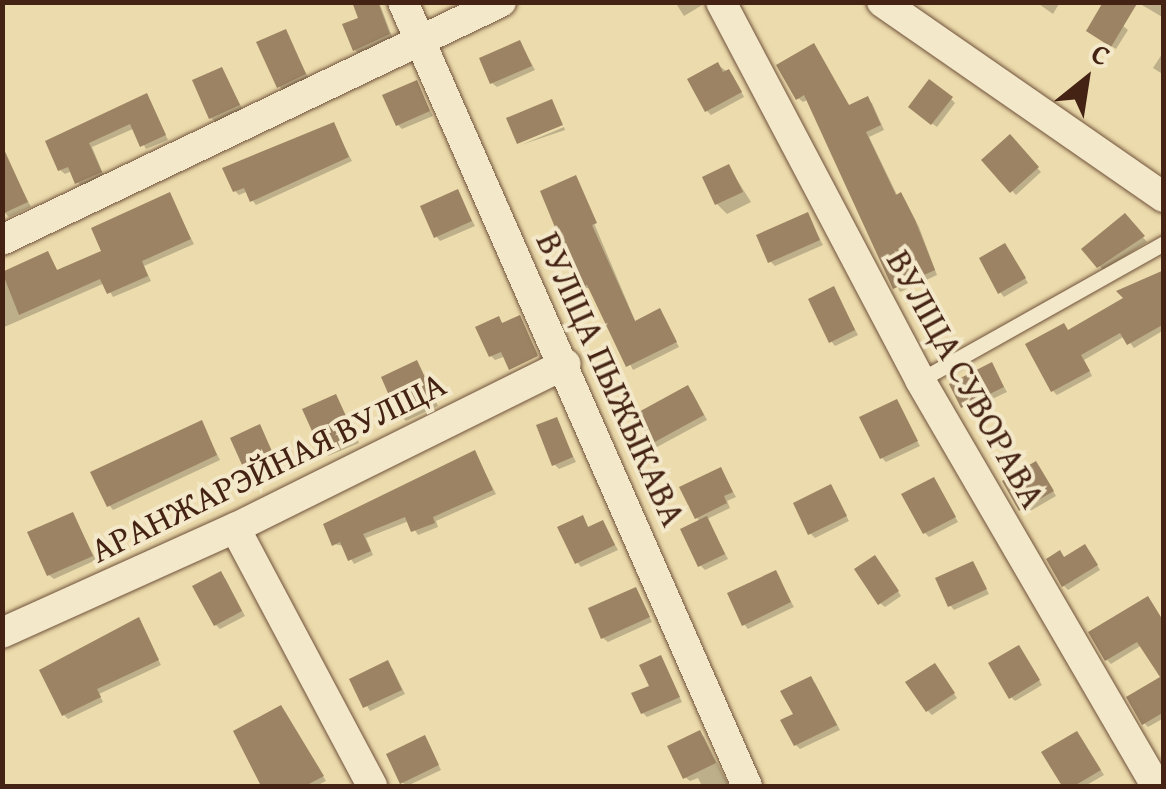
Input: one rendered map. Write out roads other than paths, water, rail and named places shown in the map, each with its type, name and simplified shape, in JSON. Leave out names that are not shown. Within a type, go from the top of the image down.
[{"type":"street","name":"ВУЛІЦА ПЫЖЫКАВА","points":[[402,2],[565,364],[747,786]]},
{"type":"street","points":[[2,240],[500,2]]},
{"type":"street","name":"ВУЛІЦА СУВОРАВА","points":[[721,2],[920,380],[1156,786]]},
{"type":"street","points":[[882,2],[1164,197]]},
{"type":"street","name":"АРАНЖАРЭЙНАЯ ВУЛІЦА","points":[[2,634],[235,528],[565,364]]},
{"type":"street","points":[[235,528],[372,786]]},
{"type":"lane","points":[[920,380],[1164,242]]}]
